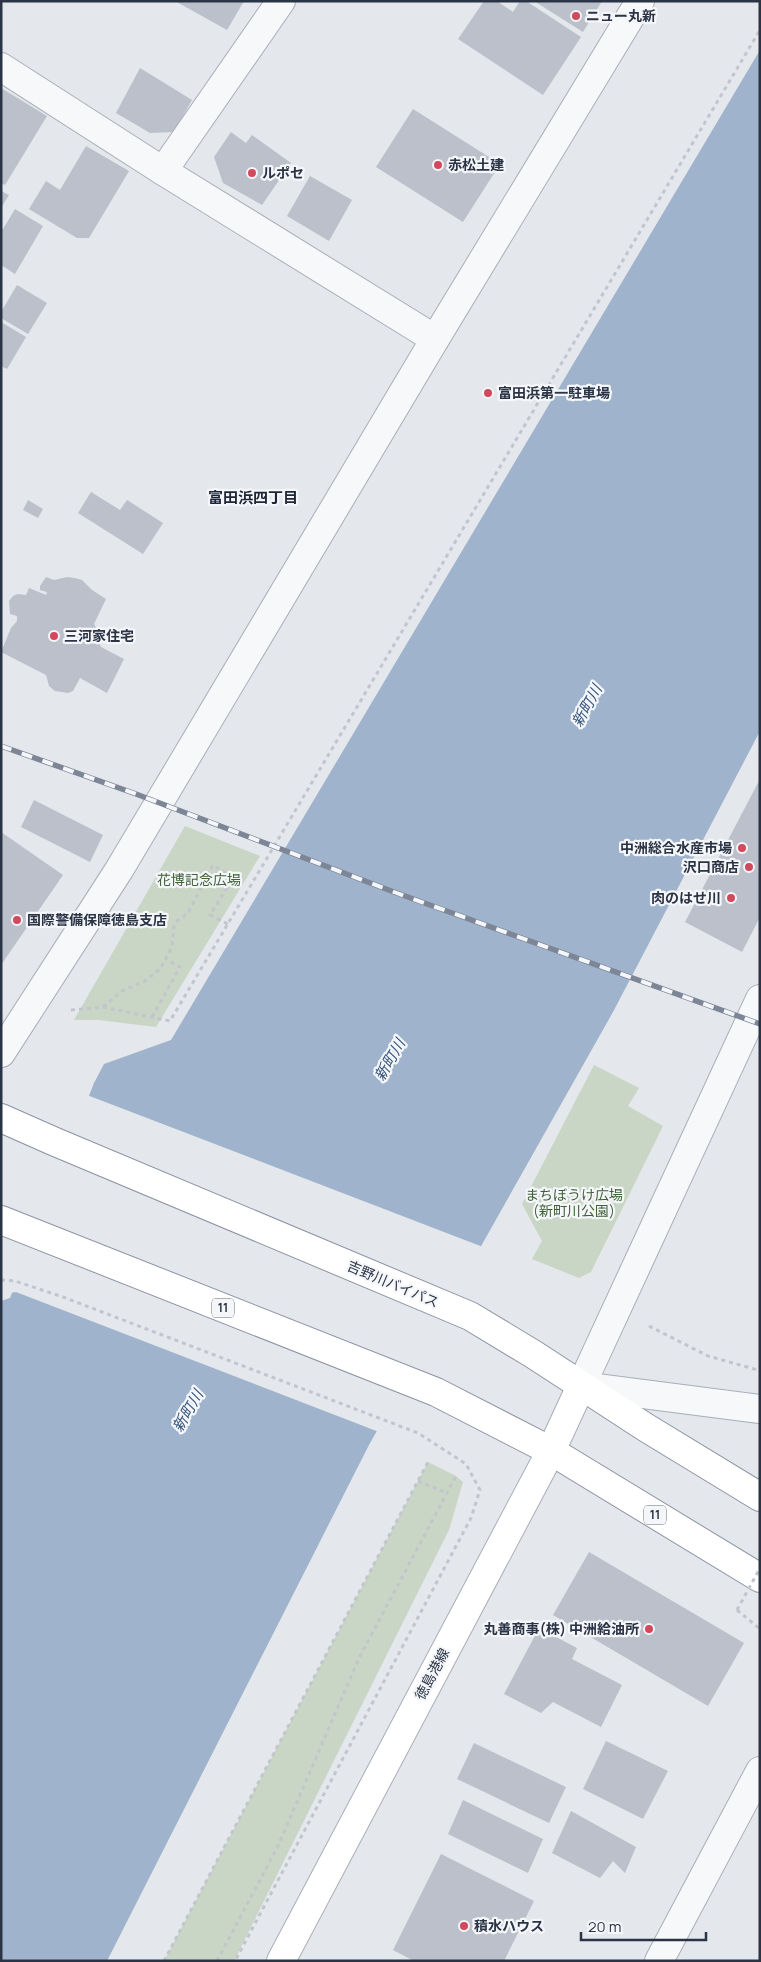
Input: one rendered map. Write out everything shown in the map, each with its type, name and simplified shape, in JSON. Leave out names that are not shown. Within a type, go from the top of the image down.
[{"type":"main road","name":"吉野川バイパス","points":[[1,1118],[53,1142],[470,1316],[645,1427],[760,1497]]},
{"type":"main road","name":"11","points":[[5,1222],[436,1392],[551,1451],[760,1578]]},
{"type":"main road","name":"徳島港線","points":[[281,1961],[551,1451],[581,1386]]},
{"type":"street","points":[[163,171],[281,1]]},
{"type":"street","points":[[1,1053],[119,870],[435,339],[640,1]]},
{"type":"street","points":[[1,67],[163,171],[435,339]]},
{"type":"street","points":[[760,999],[581,1386],[760,1409]]},
{"type":"street","points":[[659,1961],[760,1771]]},
{"type":"path","points":[[68,1011],[103,1007],[170,1021],[760,30]]},
{"type":"path","points":[[103,1007],[122,991],[145,982],[160,969],[172,947],[174,926],[177,921],[188,913],[213,865],[234,878],[210,915],[228,924]]},
{"type":"path","points":[[152,1016],[180,967],[166,959]]},
{"type":"path","points":[[1,1280],[15,1281],[63,1296],[418,1433],[466,1464],[480,1490],[470,1518],[236,1961]]},
{"type":"path","points":[[645,1322],[650,1327],[708,1356],[760,1370]]},
{"type":"path","points":[[164,1961],[428,1462]]},
{"type":"path","points":[[218,1961],[278,1846],[358,1658],[456,1476]]},
{"type":"path","points":[[418,1481],[447,1493]]},
{"type":"path","points":[[760,1568],[737,1610],[760,1629]]},
{"type":"green space","name":"花博記念広場","points":[[185,826],[260,856],[156,1027],[98,1020],[74,1020]]},
{"type":"green space","name":"まちぼうけ広場 (新町川公園)","points":[[594,1065],[639,1088],[628,1106],[663,1126],[591,1272],[579,1278],[532,1259],[542,1241],[522,1204]]},
{"type":"green space","points":[[428,1462],[456,1476],[463,1482],[449,1530],[234,1961],[164,1961]]},
{"type":"water","name":"新町川","points":[[760,50],[760,731],[613,1012],[369,1445],[107,1961],[1,1961],[1,1301],[10,1298],[94,1083],[104,1064],[171,1040]]},
{"type":"pier","points":[[87,1095],[483,1247],[379,1432],[16,1292],[10,1293]]},
{"type":"building","points":[[175,1],[244,1],[227,30]]},
{"type":"building","points":[[484,1],[497,1],[513,12],[520,1],[526,1],[581,37],[543,95],[458,39]]},
{"type":"building","name":"ニュー丸新","points":[[534,1],[602,1],[583,32]]},
{"type":"building","points":[[140,68],[192,100],[174,132],[150,133],[116,113]]},
{"type":"building","points":[[1,88],[47,116],[5,185],[1,183]]},
{"type":"building","name":"赤松土建","points":[[413,109],[500,164],[463,222],[376,167]]},
{"type":"building","name":"ルポセ","points":[[231,132],[246,143],[252,135],[291,163],[262,205],[223,183],[214,157]]},
{"type":"building","points":[[86,146],[129,171],[89,238],[77,238],[29,209],[46,181],[60,190]]},
{"type":"building","points":[[310,176],[352,200],[329,241],[287,216]]},
{"type":"building","points":[[1,191],[9,195],[1,208]]},
{"type":"building","points":[[15,209],[43,226],[15,274],[1,265],[1,228],[3,229]]},
{"type":"building","points":[[17,285],[47,303],[28,334],[1,318],[1,312]]},
{"type":"building","points":[[1,322],[26,337],[7,369],[1,366]]},
{"type":"building","points":[[91,492],[120,510],[127,500],[163,523],[143,554],[78,513]]},
{"type":"building","points":[[28,500],[43,509],[38,518],[23,510]]},
{"type":"building","name":"三河家住宅","points":[[46,577],[54,580],[67,577],[82,580],[92,590],[106,599],[94,624],[100,634],[99,642],[101,647],[124,659],[107,693],[80,678],[73,691],[68,693],[55,691],[49,686],[46,675],[1,652],[11,628],[17,621],[17,616],[10,614],[9,601],[18,594],[26,595],[29,588],[46,595],[47,592],[40,590],[40,586]]},
{"type":"building","name":"中洲総合水産市場","points":[[760,779],[760,917],[742,952],[685,922]]},
{"type":"building","points":[[34,800],[103,835],[90,862],[21,827]]},
{"type":"building","name":"国際警備保障徳島支店","points":[[1,832],[63,875],[1,965]]},
{"type":"building","name":"丸善商事(株) 中洲給油所","points":[[589,1552],[744,1643],[708,1706],[553,1615]]},
{"type":"building","points":[[539,1628],[577,1648],[572,1659],[622,1685],[601,1727],[553,1702],[541,1713],[504,1694]]},
{"type":"building","points":[[606,1741],[668,1771],[643,1819],[583,1789]]},
{"type":"building","points":[[474,1743],[566,1787],[549,1823],[457,1779]]},
{"type":"building","points":[[463,1800],[543,1839],[528,1873],[448,1834]]},
{"type":"building","points":[[571,1811],[636,1847],[625,1873],[613,1861],[600,1878],[552,1853]]},
{"type":"building","name":"積水ハウス","points":[[441,1854],[534,1901],[504,1961],[414,1961],[393,1950]]},
{"type":"railway","points":[[1,746],[136,794],[394,892],[760,1024]]},
{"type":"place","name":"ニュー丸新","points":[[576,16]]},
{"type":"place","name":"赤松土建","points":[[438,165]]},
{"type":"place","name":"ルポセ","points":[[252,173]]},
{"type":"place","name":"富田浜第一駐車場","points":[[488,393]]},
{"type":"place","name":"三河家住宅","points":[[54,636]]},
{"type":"place","name":"中洲総合水産市場","points":[[742,848]]},
{"type":"place","name":"沢口商店","points":[[749,867]]},
{"type":"place","name":"肉のはせ川","points":[[731,898]]},
{"type":"place","name":"国際警備保障徳島支店","points":[[17,920]]},
{"type":"place","name":"丸善商事(株) 中洲給油所","points":[[649,1629]]},
{"type":"place","name":"積水ハウス","points":[[464,1926]]},
{"type":"district","name":"富田浜四丁目","points":[[253,498]]}]
